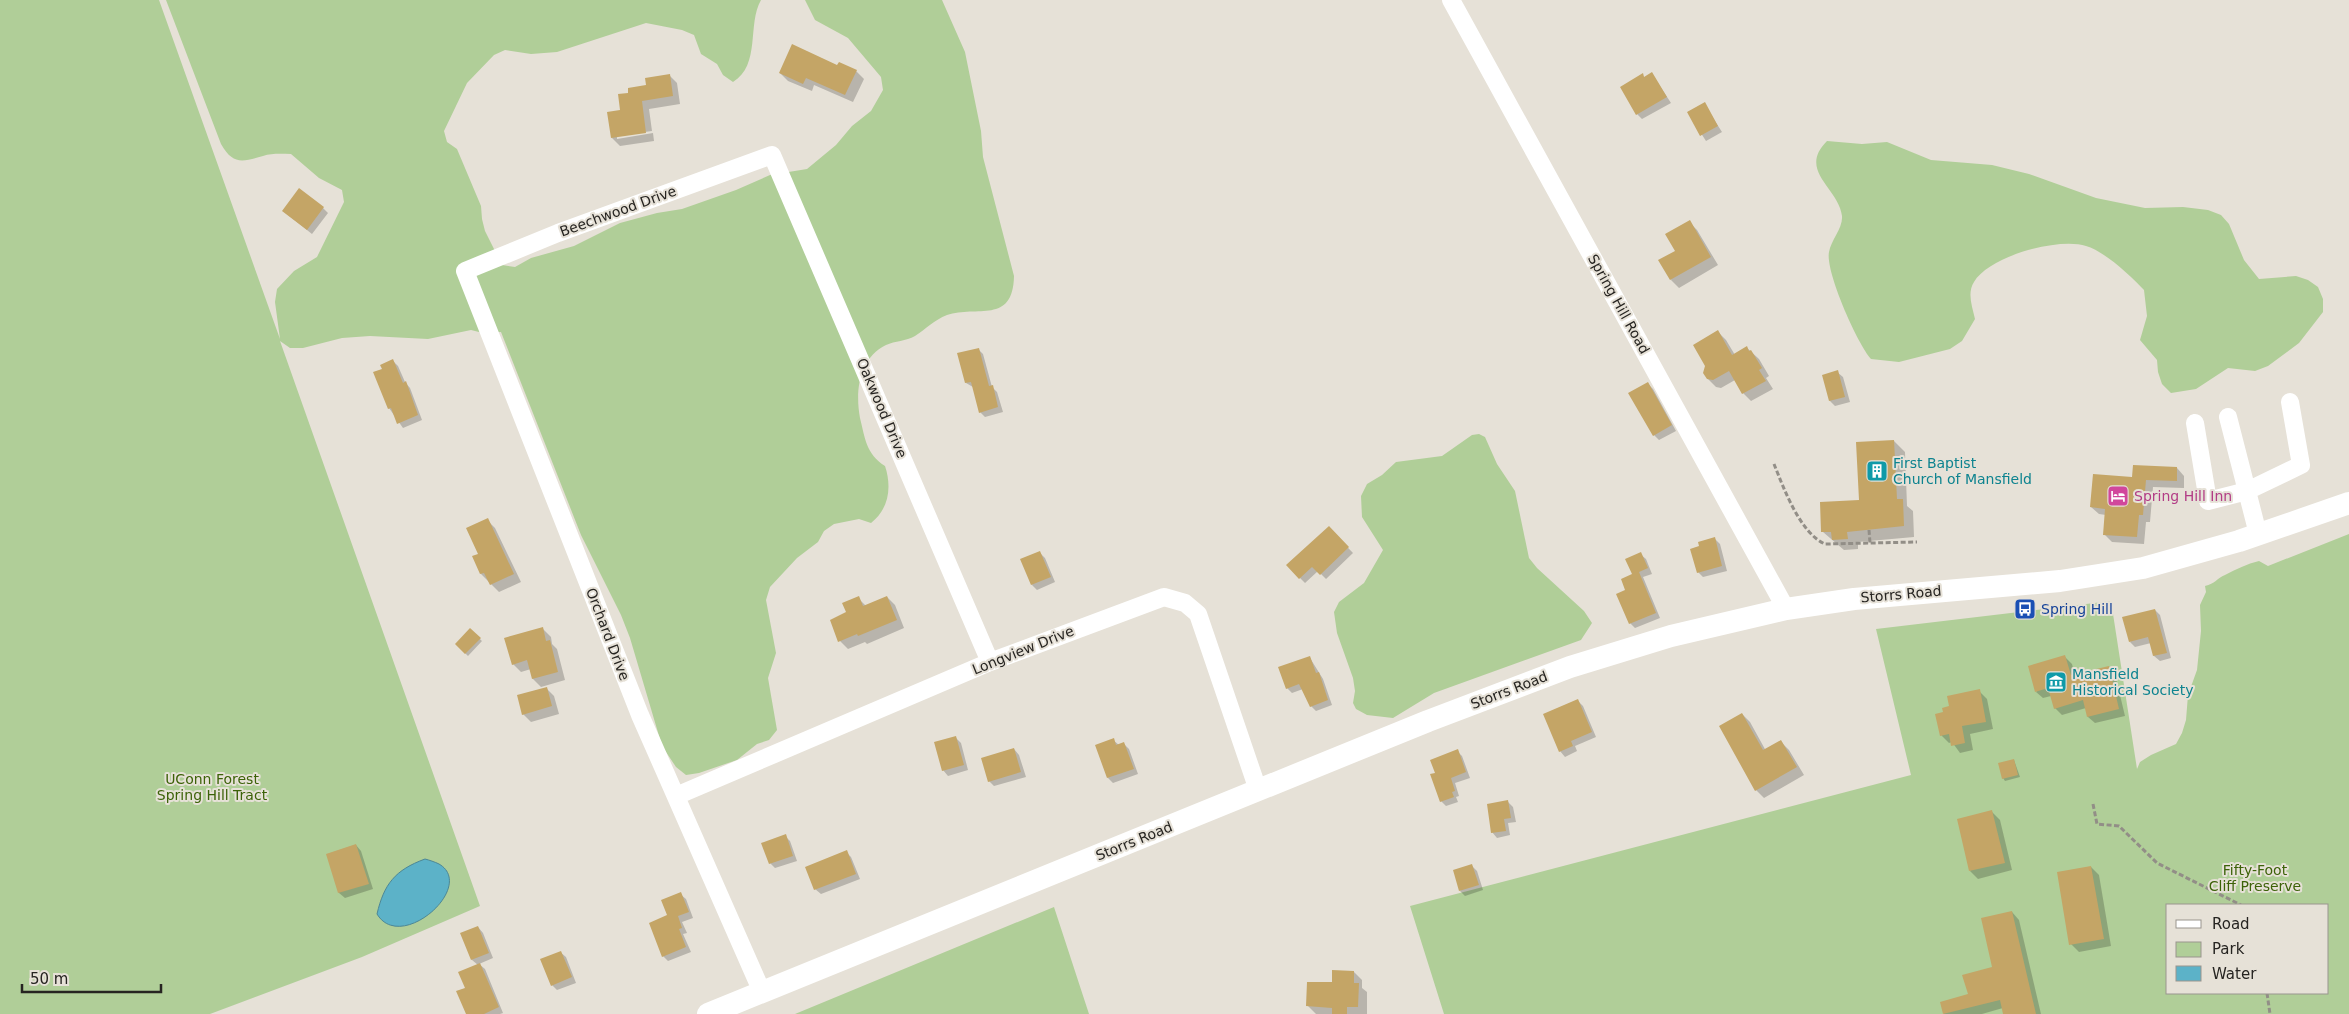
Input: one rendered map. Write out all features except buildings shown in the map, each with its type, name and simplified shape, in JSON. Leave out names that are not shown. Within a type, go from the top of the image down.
[{"type":"main road","name":"Storrs Road","points":[[708,1014],[1428,721],[1570,667],[1671,636],[1786,609],[1854,599],[2069,579],[2143,568],[2258,534],[2349,503]]},
{"type":"street","name":"Spring Hill Road","points":[[1451,0],[1706,460],[1786,609]]},
{"type":"street","name":"Beechwood Drive","points":[[465,271],[558,233],[772,154]]},
{"type":"street","name":"Oakwood Drive","points":[[772,154],[990,662]]},
{"type":"street","name":"Orchard Drive","points":[[465,271],[640,715],[762,992]]},
{"type":"street","points":[[2194,423],[2208,501],[2247,491],[2301,465],[2290,402]]},
{"type":"street","points":[[2228,417],[2258,534]]},
{"type":"street","name":"Longview Drive","points":[[676,796],[990,662],[1164,597],[1185,603],[1198,614],[1258,790]]},
{"type":"path","points":[[1774,464],[1786,494],[1816,540],[1825,544],[1917,542]]},
{"type":"path","points":[[1869,530],[1870,543]]},
{"type":"path","points":[[2093,804],[2097,824],[2119,826],[2157,863],[2239,904]]},
{"type":"path","points":[[2267,994],[2270,1014]]},
{"type":"green space","name":"UConn Forest Spring Hill Tract","points":[[0,0],[159,0],[280,339],[275,302],[277,289],[294,271],[317,257],[344,202],[342,190],[319,178],[291,154],[270,154],[249,160],[239,160],[234,159],[225,151],[166,0],[761,0],[757,10],[747,65],[742,75],[733,82],[723,75],[717,64],[701,54],[694,35],[682,30],[646,23],[557,52],[531,54],[505,50],[494,55],[467,83],[444,131],[447,142],[457,149],[481,206],[485,231],[502,265],[515,267],[531,258],[574,246],[620,223],[657,213],[682,209],[736,190],[770,175],[807,169],[836,145],[852,126],[871,111],[883,90],[881,77],[848,38],[815,20],[805,0],[942,0],[965,52],[981,131],[983,157],[1014,276],[1012,291],[1007,301],[1000,307],[991,310],[958,312],[947,315],[915,336],[886,345],[870,358],[865,367],[859,386],[860,418],[870,451],[885,466],[888,482],[887,497],[882,511],[871,523],[859,519],[834,524],[824,531],[818,542],[797,558],[770,587],[766,600],[776,653],[768,678],[777,730],[769,740],[757,744],[737,760],[699,773],[686,775],[676,767],[662,746],[630,638],[621,615],[581,535],[501,332],[483,333],[471,330],[428,339],[370,336],[342,338],[303,348],[290,348],[280,341],[480,906],[362,957],[210,1014],[0,1014]]},
{"type":"green space","points":[[1827,141],[1862,144],[1887,142],[1931,160],[1992,165],[2029,174],[2096,198],[2145,208],[2183,207],[2208,210],[2221,215],[2229,224],[2244,260],[2259,279],[2296,276],[2308,280],[2318,287],[2323,299],[2323,312],[2299,343],[2268,366],[2255,371],[2228,368],[2196,389],[2171,393],[2162,384],[2157,360],[2140,340],[2147,316],[2144,290],[2101,253],[2086,246],[2059,244],[2026,251],[2009,257],[1994,264],[1982,273],[1974,282],[1971,291],[1975,319],[1962,341],[1950,349],[1899,362],[1871,359],[1843,307],[1829,261],[1830,248],[1841,225],[1842,216],[1839,206],[1818,171],[1816,161],[1819,152]]},
{"type":"green space","points":[[1479,434],[1485,437],[1497,464],[1515,491],[1529,558],[1537,568],[1584,611],[1592,623],[1581,640],[1434,693],[1393,718],[1367,715],[1356,709],[1353,703],[1355,691],[1353,678],[1337,633],[1334,612],[1339,602],[1364,583],[1383,550],[1362,517],[1361,496],[1367,484],[1382,475],[1396,462],[1442,456],[1472,435]]},
{"type":"green space","name":"Fifty-Foot Cliff Preserve","points":[[2349,534],[2349,1014],[1444,1014],[1410,906],[1911,775],[1876,629],[2111,601],[2137,769],[2140,762],[2176,744],[2182,733],[2186,720],[2188,695],[2197,670],[2201,631],[2200,605],[2206,592],[2205,586],[2222,576],[2259,561],[2268,566]]},
{"type":"green space","points":[[1054,907],[1089,1014],[795,1014]]},
{"type":"water","points":[[425,859],[439,864],[448,874],[449,887],[442,900],[431,912],[417,922],[402,926],[388,924],[377,914],[387,886],[398,873]]},
{"type":"place","name":"First Baptist Church of Mansfield","points":[[1877,471]]},
{"type":"place","name":"Spring Hill Inn","points":[[2118,496]]},
{"type":"place","name":"Spring Hill","points":[[2025,609]]},
{"type":"place","name":"Mansfield Historical Society","points":[[2056,682]]}]
